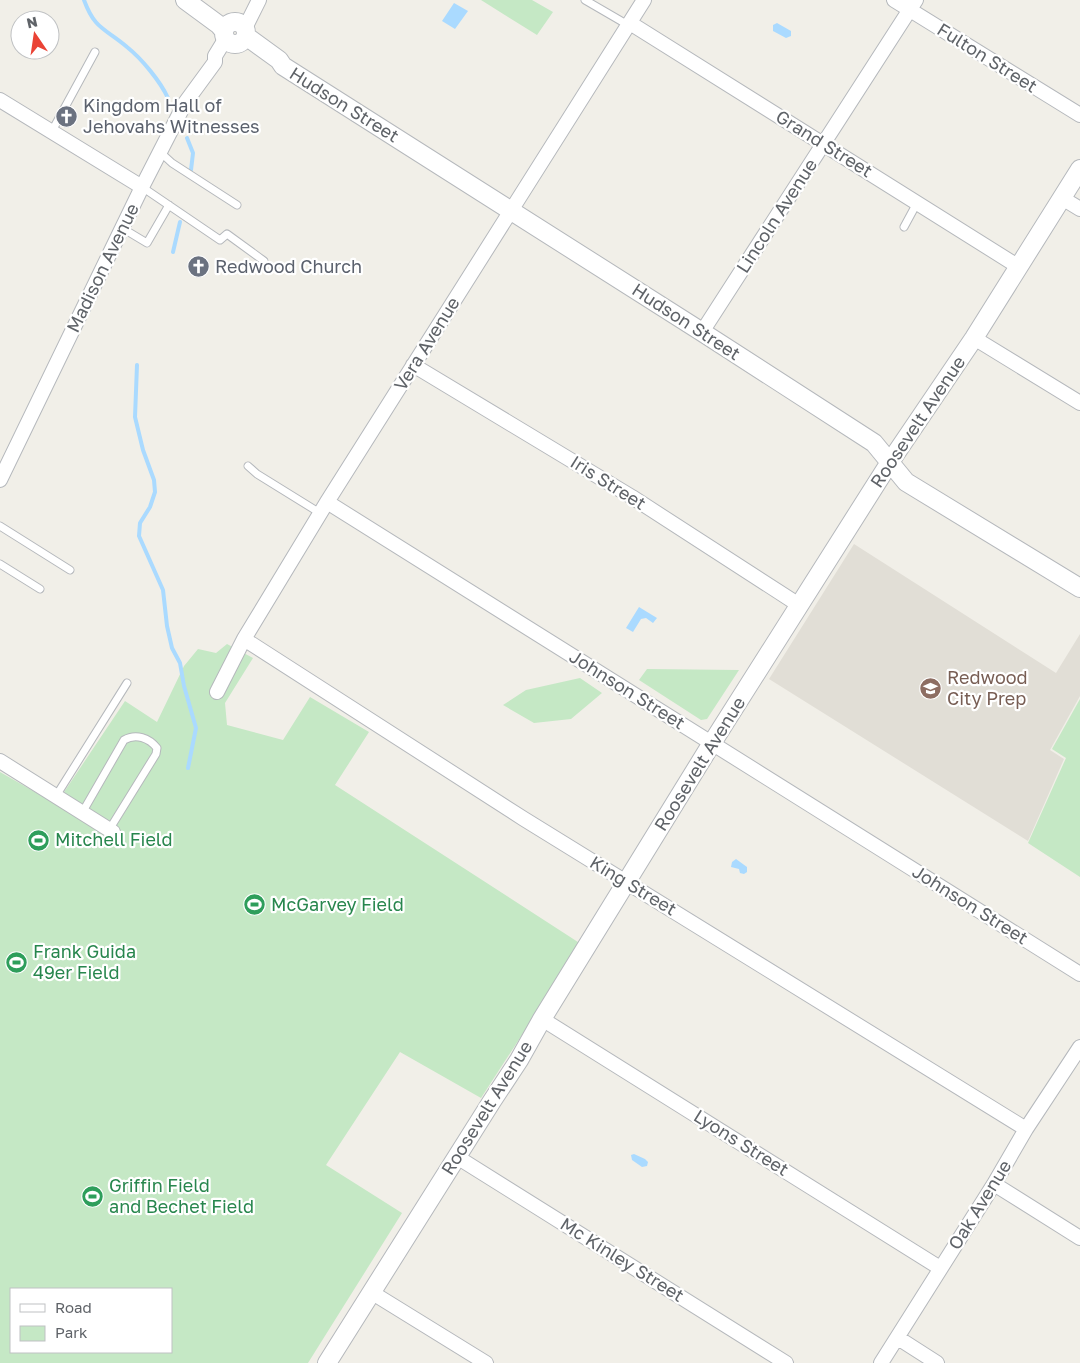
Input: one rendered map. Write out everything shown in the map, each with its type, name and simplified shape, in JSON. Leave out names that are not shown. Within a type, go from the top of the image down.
[{"type":"street","name":"Hudson Street","points":[[185,0],[220,25],[279,60],[282,66],[874,443],[906,482],[1080,588]]},
{"type":"street","name":"Hudson Street","points":[[197,0],[235,33]]},
{"type":"street","name":"Vera Avenue","points":[[217,692],[244,639],[323,508],[644,0]]},
{"type":"street","name":"Fulton Street","points":[[894,0],[913,5],[1080,115]]},
{"type":"street","name":"Madison Avenue","points":[[1,474],[185,103],[214,62],[215,56],[253,12],[257,3]]},
{"type":"street","name":"Lincoln Avenue","points":[[702,332],[913,5]]},
{"type":"street","name":"Grand Street","points":[[629,24],[1019,267]]},
{"type":"street","points":[[0,100],[142,187]]},
{"type":"street","name":"Roosevelt Avenue","points":[[328,1363],[519,1060],[542,1019],[712,743],[890,462],[974,338],[1080,169]]},
{"type":"street","points":[[1062,198],[1080,209]]},
{"type":"street","points":[[974,338],[1080,403]]},
{"type":"street","name":"Iris Street","points":[[413,365],[632,497],[799,605]]},
{"type":"street","name":"Johnson Street","points":[[323,508],[712,743],[1080,974]]},
{"type":"street","name":"King Street","points":[[244,639],[524,819],[1026,1129]]},
{"type":"street","points":[[0,761],[111,831]]},
{"type":"street","name":"Lyons Street","points":[[542,1019],[940,1268]]},
{"type":"street","name":"Oak Avenue","points":[[881,1363],[994,1184],[1026,1129],[1080,1048]]},
{"type":"street","name":"Mc Kinley Street","points":[[457,1157],[786,1363]]},
{"type":"street","points":[[994,1184],[1080,1238]]},
{"type":"street","points":[[371,1292],[486,1363]]},
{"type":"street","points":[[898,1338],[937,1363]]},
{"type":"lane","points":[[585,0],[629,24]]},
{"type":"lane","points":[[52,131],[95,52]]},
{"type":"lane","points":[[160,152],[172,163],[238,205]]},
{"type":"lane","points":[[142,187],[220,240],[227,234],[264,261]]},
{"type":"lane","points":[[904,227],[917,203]]},
{"type":"lane","points":[[122,228],[147,243],[169,205]]},
{"type":"lane","points":[[248,466],[257,474],[323,508]]},
{"type":"lane","points":[[0,526],[70,570]]},
{"type":"lane","points":[[0,564],[40,589]]},
{"type":"lane","points":[[56,796],[127,683]]},
{"type":"lane","points":[[82,812],[124,740],[134,736],[142,737],[154,743],[157,748],[156,754],[111,831]]},
{"type":"shaded area","name":"Redwood City Prep","points":[[854,544],[1056,673],[1080,634],[1080,696],[1050,750],[1064,759],[1028,841],[769,679]]},
{"type":"green space","points":[[481,0],[532,0],[553,12],[537,35]]},
{"type":"green space","points":[[227,644],[253,658],[225,703],[227,725],[283,740],[310,697],[369,732],[335,785],[581,944],[481,1098],[400,1052],[326,1165],[402,1213],[308,1363],[0,1363],[0,772],[56,804],[125,701],[157,722],[184,666],[198,649],[216,653]]},
{"type":"green space","points":[[647,669],[739,670],[707,719],[701,720],[639,680]]},
{"type":"green space","points":[[580,678],[602,693],[571,719],[534,723],[503,705],[526,690]]},
{"type":"green space","points":[[1080,699],[1080,877],[1028,843],[1066,758],[1052,749]]},
{"type":"water","points":[[454,3],[468,11],[455,29],[442,21]]},
{"type":"water","points":[[777,23],[791,31],[791,36],[786,38],[773,31],[773,25]]},
{"type":"water","points":[[639,607],[657,618],[653,623],[646,618],[641,619],[633,632],[626,628]]},
{"type":"water","points":[[736,859],[747,867],[747,872],[744,874],[740,873],[739,869],[731,867],[732,862]]},
{"type":"water","points":[[634,1154],[645,1159],[648,1162],[647,1166],[642,1167],[632,1160],[631,1155]]},
{"type":"waterway","points":[[84,0],[92,17],[101,28],[139,58],[165,91],[168,98]]},
{"type":"waterway","points":[[187,138],[193,153],[191,170]]},
{"type":"waterway","points":[[173,252],[180,222]]},
{"type":"waterway","points":[[137,365],[135,417],[143,450],[154,480],[155,492],[150,507],[140,523],[139,536],[163,590],[167,626],[172,648],[180,663],[184,686],[196,728],[188,768]]},
{"type":"place","name":"Kingdom Hall of Jehovahs Witnesses","points":[[67,116]]},
{"type":"place","name":"Redwood Church","points":[[199,267]]},
{"type":"place","name":"Redwood City Prep","points":[[931,688]]},
{"type":"place","name":"Mitchell Field","points":[[39,840]]},
{"type":"place","name":"McGarvey Field","points":[[255,905]]},
{"type":"place","name":"Frank Guida 49er Field","points":[[17,962]]},
{"type":"place","name":"Griffin Field and Bechet Field","points":[[93,1196]]}]
